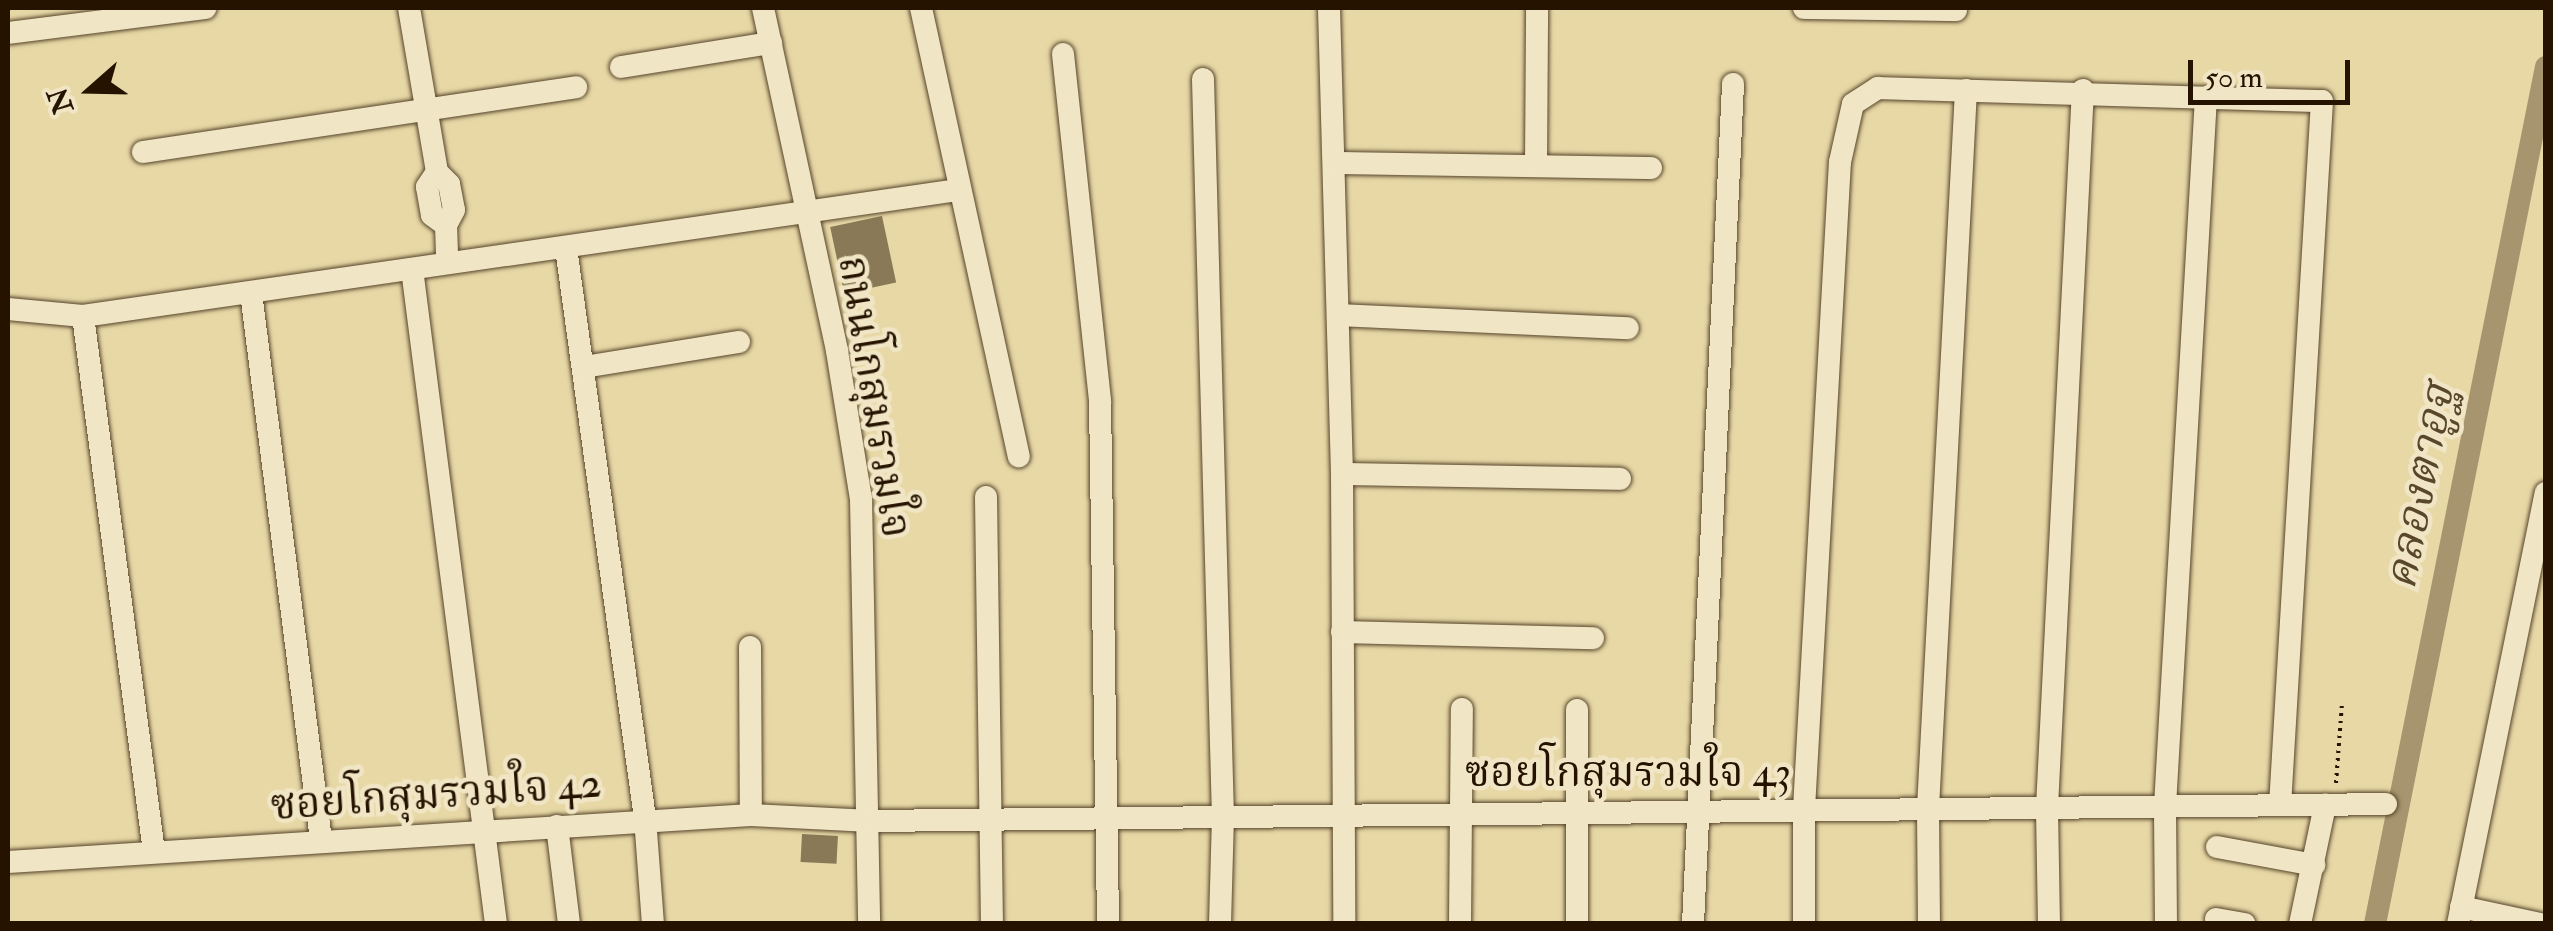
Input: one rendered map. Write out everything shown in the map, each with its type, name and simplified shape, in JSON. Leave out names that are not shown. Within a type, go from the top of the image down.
[{"type":"street","points":[[8,33],[205,8]]},
{"type":"street","points":[[409,8],[437,172],[449,184],[454,210],[446,226],[448,260]]},
{"type":"street","name":"ถนนโกสุมรวมใจ","points":[[763,8],[837,351],[861,499],[869,924]]},
{"type":"street","points":[[921,8],[957,190],[1018,456]]},
{"type":"street","points":[[1328,8],[1342,474],[1344,924]]},
{"type":"street","points":[[1536,166],[1537,8]]},
{"type":"street","points":[[1804,8],[1956,10]]},
{"type":"street","points":[[621,67],[770,43]]},
{"type":"street","points":[[1063,54],[1100,401],[1108,924]]},
{"type":"street","points":[[1203,79],[1223,816],[1220,924]]},
{"type":"street","points":[[1693,924],[1694,810],[1733,84]]},
{"type":"street","points":[[143,152],[576,86]]},
{"type":"street","points":[[1804,924],[1804,809],[1844,134],[1853,104],[1878,88],[2083,90],[2322,101],[2280,805]]},
{"type":"street","points":[[1929,924],[1928,808],[1966,90]]},
{"type":"street","points":[[2049,924],[2047,807],[2083,90]]},
{"type":"street","points":[[2166,924],[2165,806],[2206,97]]},
{"type":"street","points":[[1334,164],[1651,168]]},
{"type":"street","points":[[8,309],[83,316],[412,269],[448,260],[566,248],[957,190]]},
{"type":"street","points":[[566,248],[645,818],[653,924]]},
{"type":"street","points":[[412,269],[496,924]]},
{"type":"street","points":[[251,293],[321,840]]},
{"type":"street","points":[[1338,315],[1628,328]]},
{"type":"street","points":[[83,316],[154,852]]},
{"type":"street","points":[[584,367],[739,342]]},
{"type":"street","points":[[1342,474],[1620,479]]},
{"type":"street","points":[[2540,924],[2459,915],[2546,493]]},
{"type":"street","points":[[986,497],[994,818],[992,924]]},
{"type":"street","points":[[1342,632],[1594,638]]},
{"type":"street","points":[[750,647],[750,815]]},
{"type":"street","points":[[1460,924],[1462,709]]},
{"type":"street","points":[[1577,710],[1577,924]]},
{"type":"street","name":"ซอยโกสุมรวมใจ 43","points":[[870,821],[1109,815],[2386,804]]},
{"type":"street","points":[[2300,924],[2330,805]]},
{"type":"street","name":"ซอยโกสุมรวมใจ 42","points":[[8,862],[486,832],[645,818],[750,815],[870,821]]},
{"type":"street","points":[[557,826],[569,924]]},
{"type":"street","points":[[2216,848],[2314,865]]},
{"type":"street","points":[[2216,918],[2245,924]]},
{"type":"path","points":[[2330,805],[2342,703]]},
{"type":"building","points":[[882,216],[896,283],[844,294],[830,227]]},
{"type":"building","points":[[802,834],[838,836],[836,864],[801,862]]},
{"type":"waterway","name":"คลองตาอูฐ","points":[[2375,924],[2546,67]]}]
